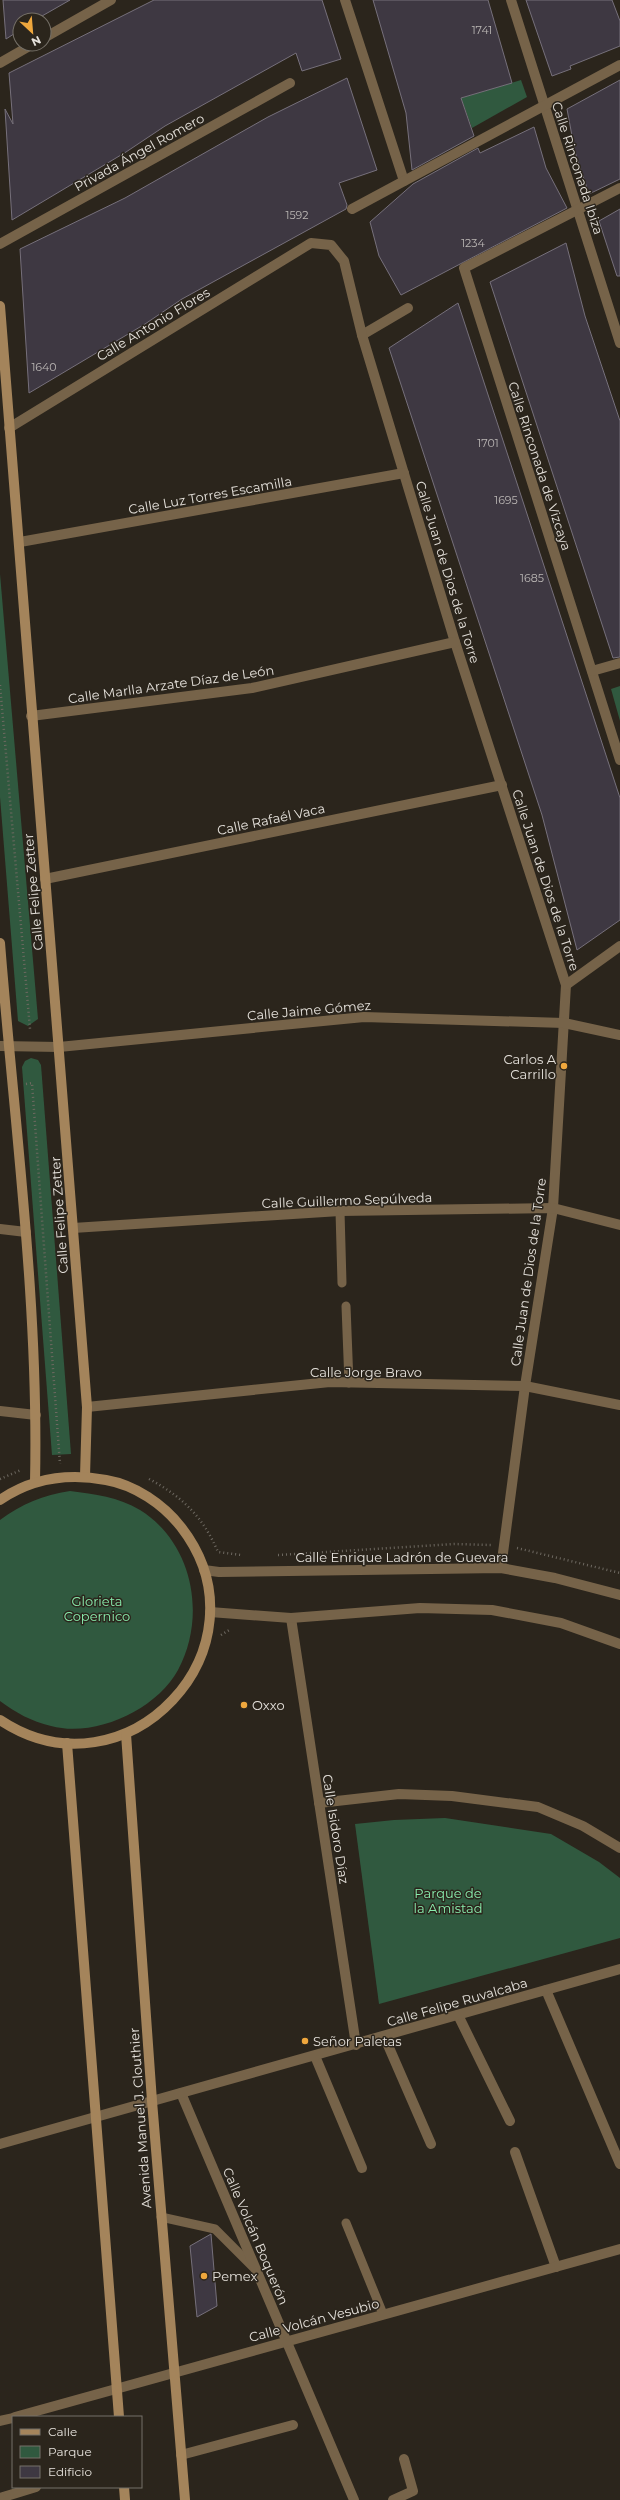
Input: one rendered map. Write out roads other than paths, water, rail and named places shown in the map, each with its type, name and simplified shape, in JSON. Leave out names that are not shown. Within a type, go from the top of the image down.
[{"type":"main road","name":"Calle Felipe Zetter","points":[[0,306],[9,428],[20,542],[31,716],[87,1407],[85,1476]]},
{"type":"main road","points":[[0,943],[4,1046],[12,1084],[26,1232],[36,1415],[35,1482]]},
{"type":"main road","points":[[0,1500],[35,1482],[60,1477],[85,1476],[117,1482],[146,1495],[172,1515],[191,1541],[204,1570],[210,1612],[207,1638],[199,1663],[186,1686],[164,1710],[149,1722],[126,1734],[99,1741],[67,1743],[40,1739],[13,1729],[0,1720]]},
{"type":"main road","name":"Avenida Manuel J. Clouthier","points":[[126,1734],[152,2101],[185,2500]]},
{"type":"main road","points":[[67,1743],[94,2118],[119,2416]]},
{"type":"main road","points":[[124,2488],[125,2500]]},
{"type":"street","points":[[52,33],[111,0]]},
{"type":"street","points":[[345,0],[404,181]]},
{"type":"street","name":"Calle Rinconada Ibiza","points":[[511,0],[620,343]]},
{"type":"street","points":[[0,63],[19,52]]},
{"type":"street","points":[[352,209],[620,65]]},
{"type":"street","name":"Privada Ángel Romero","points":[[0,244],[290,83]]},
{"type":"street","points":[[578,210],[620,188]]},
{"type":"street","name":"Calle Rinconada de Vizcaya","points":[[578,210],[464,268],[620,760]]},
{"type":"street","name":"Calle Juan de Dios de la Torre","points":[[311,243],[331,245],[344,261],[362,335],[455,642],[566,985],[553,1208],[525,1386],[501,1568]]},
{"type":"street","name":"Calle Antonio Flores","points":[[9,428],[311,243]]},
{"type":"street","points":[[362,335],[408,308]]},
{"type":"street","name":"Calle Luz Torres Escamilla","points":[[20,542],[404,473]]},
{"type":"street","name":"Calle Marlla Arzate Díaz de León","points":[[31,716],[252,688],[455,642]]},
{"type":"street","points":[[592,671],[620,663]]},
{"type":"street","name":"Calle Rafaél Vaca","points":[[45,879],[502,786]]},
{"type":"street","points":[[566,985],[620,946]]},
{"type":"street","name":"Calle Jaime Gómez","points":[[4,1046],[59,1047],[364,1017],[564,1022],[620,1034]]},
{"type":"street","name":"Calle Guillermo Sepúlveda","points":[[73,1228],[340,1211],[553,1208],[620,1225]]},
{"type":"street","points":[[0,1230],[26,1232]]},
{"type":"street","name":"Calle Jorge Bravo","points":[[87,1407],[330,1382],[525,1386],[620,1405]]},
{"type":"street","points":[[0,1412],[36,1415]]},
{"type":"street","name":"Calle Enrique Ladrón de Guevara","points":[[204,1570],[219,1572],[501,1568],[555,1578],[620,1596]]},
{"type":"street","points":[[210,1612],[291,1618],[420,1608],[492,1610],[561,1623],[620,1644]]},
{"type":"street","name":"Calle Isidoro Díaz","points":[[291,1618],[356,2045]]},
{"type":"street","points":[[319,1803],[399,1794],[452,1796],[538,1807],[583,1826],[620,1848]]},
{"type":"street","name":"Calle Felipe Ruvalcaba","points":[[0,2144],[356,2045],[620,1969]]},
{"type":"street","points":[[546,1990],[620,2164]]},
{"type":"street","points":[[458,2015],[510,2120]]},
{"type":"street","points":[[384,2036],[431,2144]]},
{"type":"street","points":[[315,2056],[362,2168]]},
{"type":"street","name":"Calle Volcán Boquerón","points":[[181,2093],[354,2500]]},
{"type":"street","points":[[515,2152],[556,2267]]},
{"type":"street","name":"Calle Volcán Vesubio","points":[[18,2416],[620,2249]]},
{"type":"street","name":"Calle Volcán Vesubio","points":[[0,2421],[12,2418]]},
{"type":"street","points":[[181,2455],[293,2425]]},
{"type":"street","points":[[394,2500],[413,2491],[404,2458]]},
{"type":"street","points":[[0,2498],[33,2488]]},
{"type":"lane","points":[[340,1211],[342,1283]]},
{"type":"lane","points":[[346,1306],[349,1383]]},
{"type":"lane","points":[[161,2217],[215,2229],[255,2269]]},
{"type":"lane","points":[[346,2223],[383,2314]]},
{"type":"place","name":"Carlos A Carrillo","points":[[564,1066]]},
{"type":"place","name":"Oxxo","points":[[244,1705]]},
{"type":"place","name":"Señor Paletas","points":[[305,2041]]},
{"type":"place","name":"Pemex","points":[[204,2276]]},
{"type":"park label","name":"Glorieta Copernico","points":[[97,1608]]},
{"type":"park label","name":"Parque de la Amistad","points":[[448,1900]]}]
